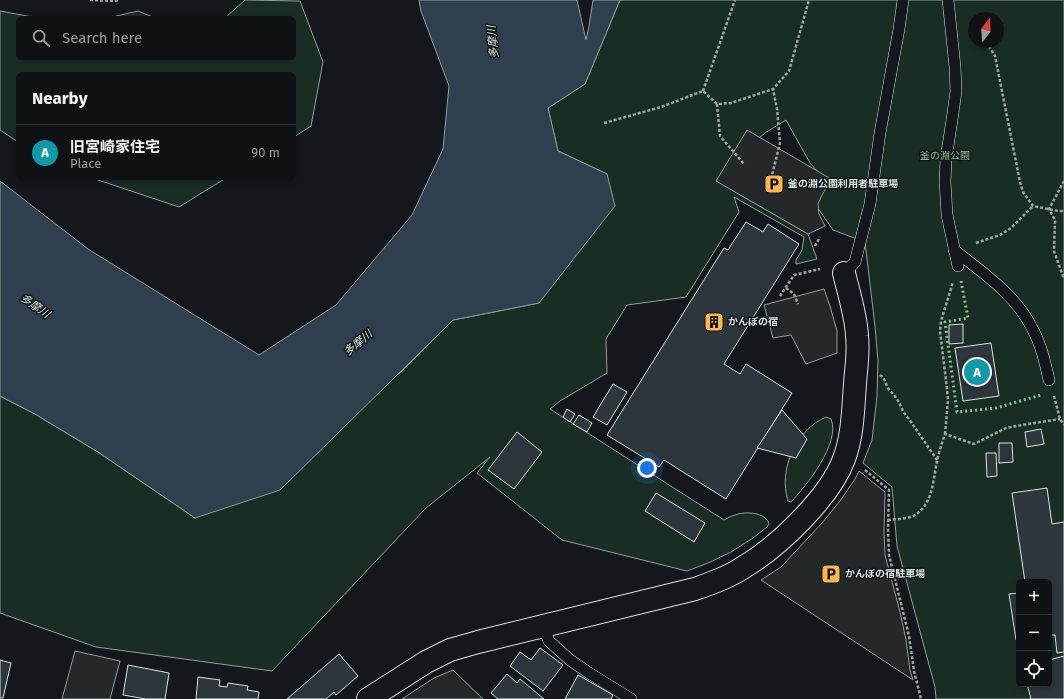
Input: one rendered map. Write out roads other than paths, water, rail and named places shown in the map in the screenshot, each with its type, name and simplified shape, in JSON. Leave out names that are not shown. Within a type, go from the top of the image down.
[{"type":"street","points":[[368,699],[426,662],[450,650],[695,589],[721,579],[744,567],[771,548],[805,516],[828,487],[837,474],[848,446],[858,346],[854,315],[844,273]]},
{"type":"lane","points":[[844,273],[855,262],[870,204],[880,133],[892,74],[903,0]]},
{"type":"lane","points":[[948,0],[956,91],[946,159],[947,215],[958,266]]},
{"type":"lane","points":[[954,250],[1000,288],[1015,302],[1025,315],[1033,328],[1040,346],[1049,380]]},
{"type":"lane","points":[[543,627],[549,641],[570,660],[631,699]]},
{"type":"water","name":"多摩川","points":[[419,0],[577,0],[586,40],[593,0],[620,0],[585,84],[548,108],[558,151],[607,174],[615,206],[539,303],[453,320],[280,490],[195,518],[98,452],[35,414],[0,396],[0,181],[88,249],[259,355],[336,305],[412,215],[443,149],[449,86],[421,11]]},
{"type":"place","name":"釜の淵公園利用者駐車場","points":[[774,184]]},
{"type":"place","name":"かんぽの宿","points":[[714,322]]},
{"type":"place","name":"旧宮崎家住宅","points":[[977,372]]},
{"type":"place","name":"かんぽの宿駐車場","points":[[831,574]]},
{"type":"park label","name":"釜の淵公園","points":[[945,156]]}]
